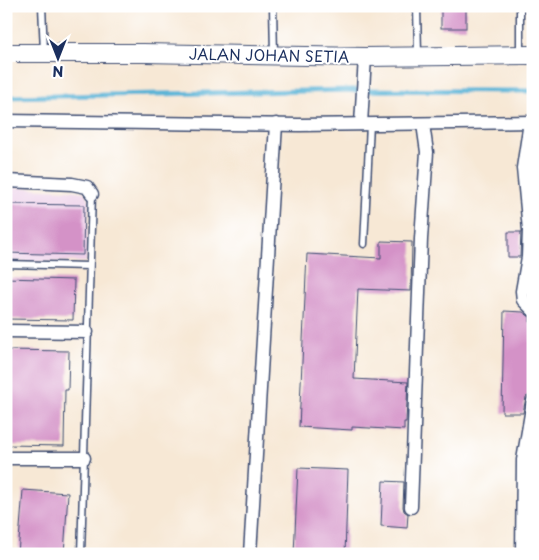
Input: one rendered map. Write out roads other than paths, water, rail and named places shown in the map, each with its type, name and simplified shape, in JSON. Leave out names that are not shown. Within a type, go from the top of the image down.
[{"type":"main road","name":"JALAN JOHAN SETIA","points":[[6,53],[143,53],[274,56],[364,66],[418,56],[526,55]]},
{"type":"street","points":[[364,66],[364,120]]},
{"type":"street","points":[[6,122],[276,124],[364,120],[424,124],[531,122],[523,168],[529,230],[528,257],[522,291],[523,300],[533,310]]},
{"type":"street","points":[[250,554],[276,124]]},
{"type":"street","points":[[411,507],[420,239],[427,152],[424,124]]},
{"type":"street","points":[[6,181],[72,184],[87,187],[92,194]]},
{"type":"street","points":[[6,331],[87,332]]},
{"type":"street","points":[[522,554],[524,460],[533,402]]},
{"type":"street","points":[[6,458],[84,458]]},
{"type":"lane","points":[[42,6],[44,53]]},
{"type":"lane","points":[[274,6],[274,56]]},
{"type":"lane","points":[[418,6],[418,56]]},
{"type":"lane","points":[[520,6],[526,55]]},
{"type":"lane","points":[[364,120],[364,244]]},
{"type":"lane","points":[[81,554],[92,194]]},
{"type":"lane","points":[[6,264],[89,266]]},
{"type":"waterway","points":[[6,97],[352,90],[533,91]]}]
